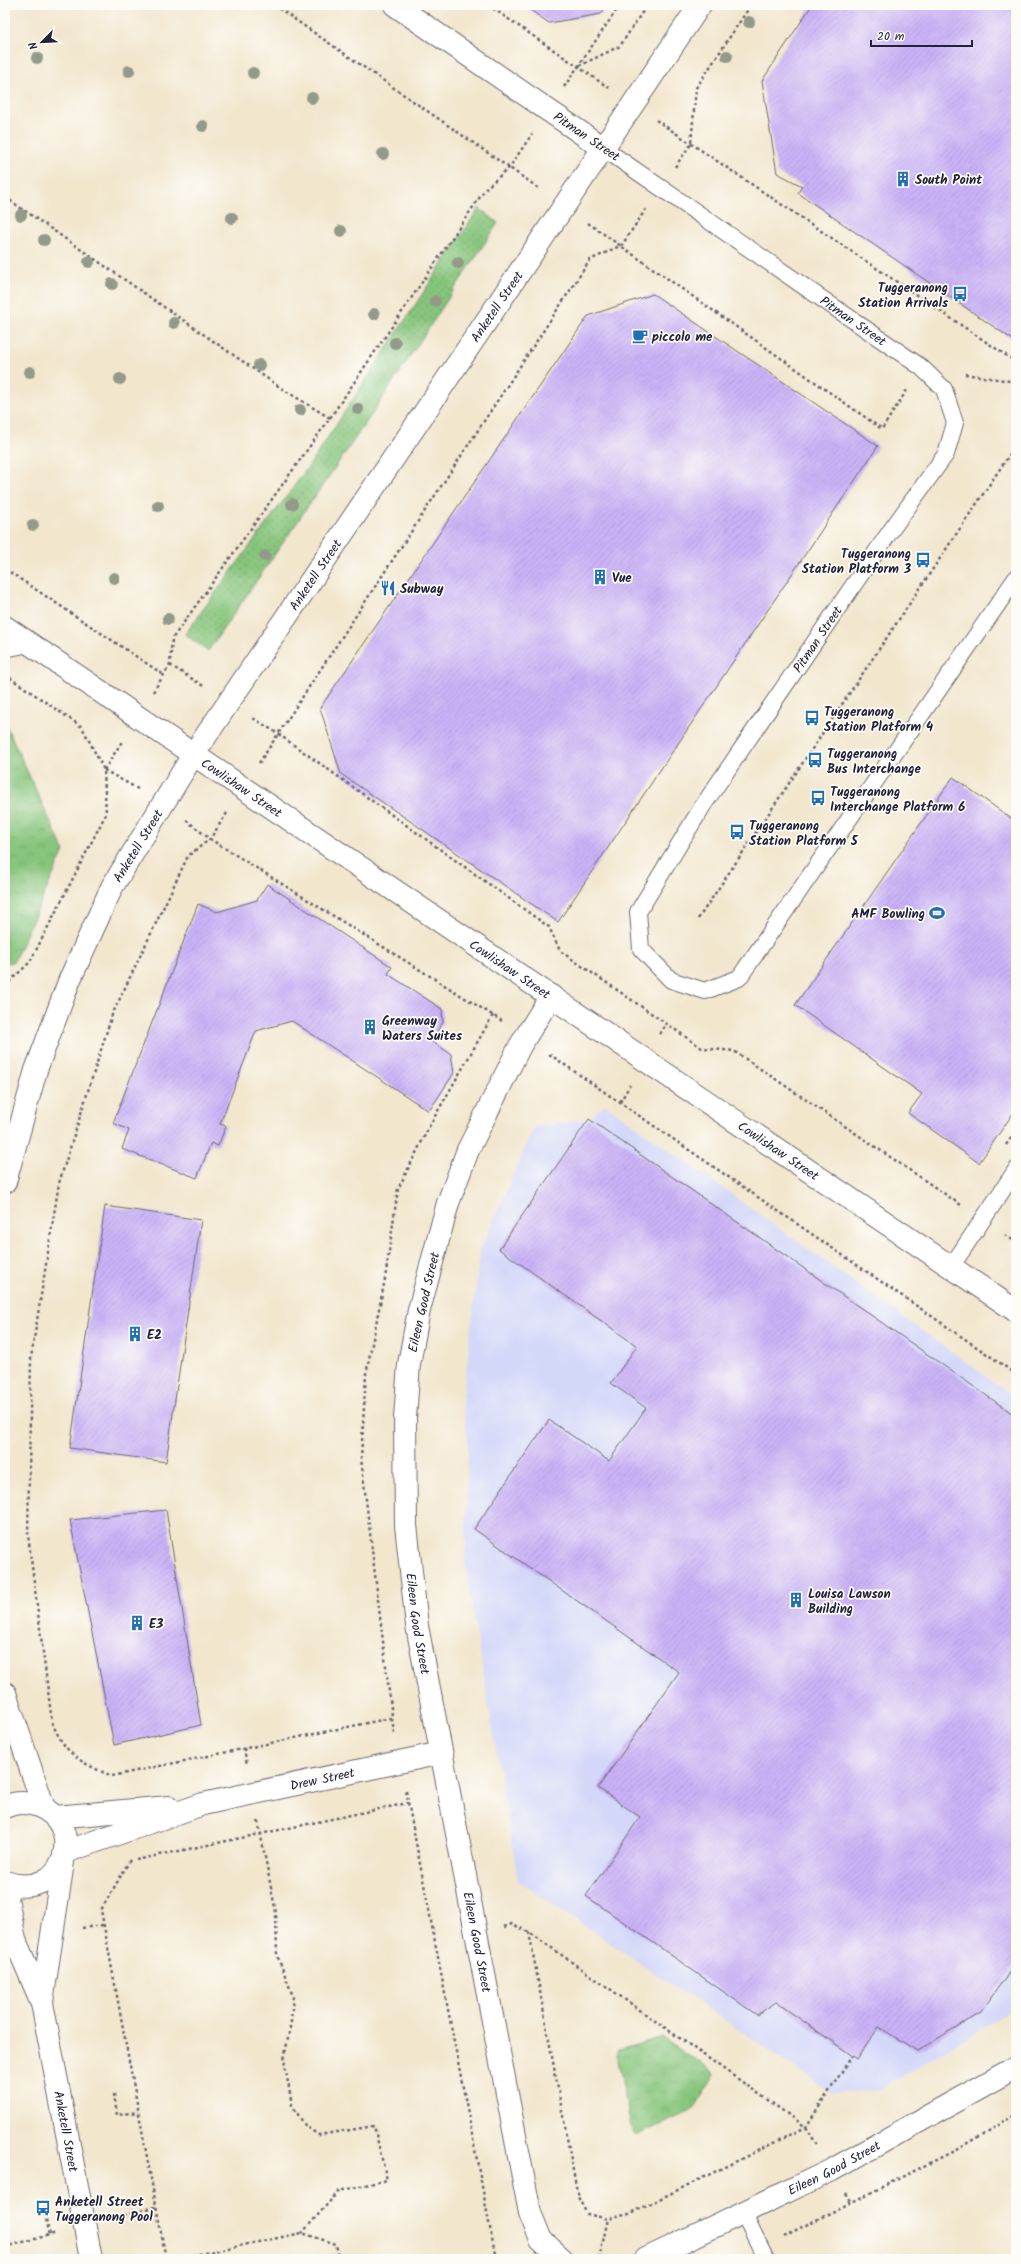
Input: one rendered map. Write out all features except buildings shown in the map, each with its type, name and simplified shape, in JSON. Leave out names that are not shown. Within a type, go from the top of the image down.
[{"type":"street","name":"Pitman Street","points":[[395,5],[603,148]]},
{"type":"street","name":"Anketell Street","points":[[5,1182],[36,1070],[70,979],[112,887],[193,755],[700,5]]},
{"type":"street","name":"Cowlishaw Street","points":[[5,627],[1016,1311]]},
{"type":"street","name":"Eileen Good Street","points":[[551,996],[525,1037],[468,1150],[448,1203],[419,1310],[409,1364],[405,1418],[406,1525],[417,1626],[530,2213],[541,2240],[562,2259]]},
{"type":"street","points":[[5,1693],[49,1812]]},
{"type":"street","name":"Drew Street","points":[[5,1808],[20,1803],[33,1804],[49,1812],[203,1804],[441,1753]]},
{"type":"street","name":"Drew Street","points":[[64,1855],[203,1804]]},
{"type":"street","name":"Anketell Street","points":[[42,2003],[65,1840],[62,1828],[49,1812]]},
{"type":"street","points":[[5,1882],[17,1886],[32,1886],[45,1881],[56,1872],[64,1855]]},
{"type":"street","name":"Anketell Street","points":[[5,1888],[15,1940],[42,2003],[91,2259]]},
{"type":"street","name":"Eileen Good Street","points":[[646,2259],[744,2214],[832,2170],[1016,2067]]},
{"type":"lane","name":"Pitman Street","points":[[603,148],[921,367],[944,389],[955,423],[946,454],[889,533],[702,807],[638,912],[641,949],[671,980],[705,991],[739,978],[1016,578]]},
{"type":"lane","points":[[5,649],[29,644]]},
{"type":"lane","points":[[951,1266],[1016,1170]]},
{"type":"lane","points":[[744,2214],[763,2253]]},
{"type":"path","points":[[170,665],[172,639],[330,418],[486,188],[509,168],[274,5]]},
{"type":"path","points":[[488,5],[579,66]]},
{"type":"path","points":[[579,66],[620,5]]},
{"type":"path","points":[[579,66],[620,46],[647,5]]},
{"type":"path","points":[[751,5],[696,88],[691,144],[1016,362]]},
{"type":"path","points":[[5,197],[284,390],[330,418]]},
{"type":"path","points":[[882,429],[622,245],[590,260],[277,733],[549,927],[560,951],[702,1048],[734,1051],[963,1206]]},
{"type":"path","points":[[698,919],[1016,445]]},
{"type":"path","points":[[5,569],[164,675]]},
{"type":"path","points":[[5,675],[82,727],[104,770],[106,814],[30,962],[5,986]]},
{"type":"path","points":[[391,1718],[112,1776],[77,1759],[62,1742],[52,1722],[28,1535],[31,1358],[59,1183],[112,1015],[188,856],[210,839],[525,1037],[1016,1374]]},
{"type":"path","points":[[244,1748],[276,1912],[277,1955],[293,1996],[292,2022],[284,2060],[292,2105],[306,2127],[319,2135],[374,2126],[387,2180],[339,2191],[302,2233]]},
{"type":"path","points":[[166,2259],[101,1910],[130,1861],[408,1803]]},
{"type":"path","points":[[476,1935],[512,1924],[529,1932],[806,2127],[851,2202]]},
{"type":"path","points":[[529,1932],[578,2197],[587,2214],[608,2219],[629,2214],[806,2127],[852,2056]]},
{"type":"path","points":[[114,2094],[117,2114],[138,2112]]},
{"type":"path","points":[[763,2253],[851,2202],[956,2150],[1016,2114]]},
{"type":"path","points":[[43,2208],[50,2235]]},
{"type":"path","points":[[599,2259],[608,2219]]},
{"type":"path","points":[[175,2259],[302,2233],[336,2244],[339,2259]]},
{"type":"shaded area","name":"Louisa Lawson Building","points":[[605,1104],[1016,1398],[1016,2007],[878,2091],[831,2092],[518,1881],[465,1564],[468,1440],[462,1405],[480,1251],[534,1127],[589,1119]]},
{"type":"green space","points":[[479,208],[498,223],[374,411],[208,651],[185,634],[309,466]]},
{"type":"green space","points":[[5,723],[64,851],[14,961],[5,964]]},
{"type":"green space","points":[[662,2037],[713,2071],[715,2075],[693,2110],[635,2136],[632,2132],[617,2055],[619,2050]]},
{"type":"place","name":"South Point","points":[[903,179]]},
{"type":"place","name":"Tuggeranong Station Arrivals","points":[[960,294]]},
{"type":"place","name":"piccolo me","points":[[640,336]]},
{"type":"place","name":"Tuggeranong Station Platform 3","points":[[923,560]]},
{"type":"place","name":"Vue","points":[[600,577]]},
{"type":"place","name":"Subway","points":[[388,588]]},
{"type":"place","name":"Tuggeranong Station Platform 4","points":[[812,718]]},
{"type":"place","name":"Tuggeranong Bus Interchange","points":[[815,760]]},
{"type":"place","name":"Tuggeranong Interchange Platform 6","points":[[818,798]]},
{"type":"place","name":"Tuggeranong Station Platform 5","points":[[737,832]]},
{"type":"place","name":"AMF Bowling","points":[[937,913]]},
{"type":"place","name":"Greenway Waters Suites","points":[[370,1027]]},
{"type":"place","name":"E2","points":[[135,1334]]},
{"type":"place","name":"Louisa Lawson Building","points":[[796,1600]]},
{"type":"place","name":"E3","points":[[137,1623]]},
{"type":"place","name":"Anketell Street Tuggeranong Pool","points":[[43,2208]]}]
